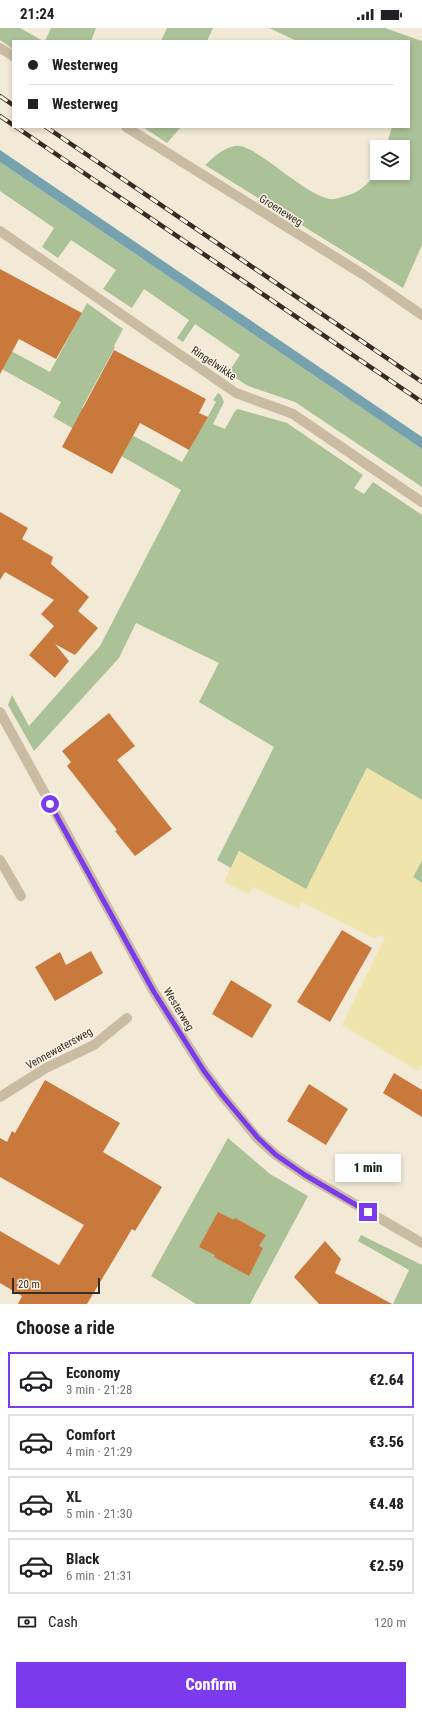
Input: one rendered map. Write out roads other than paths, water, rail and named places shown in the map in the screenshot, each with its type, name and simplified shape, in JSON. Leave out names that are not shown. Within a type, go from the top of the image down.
[{"type":"street","points":[[0,48],[12,55]]},
{"type":"street","name":"Groeneweg","points":[[128,128],[364,275],[422,315]]},
{"type":"street","name":"Ringelwikke","points":[[0,231],[236,392],[293,414],[422,502]]},
{"type":"street","name":"Westerweg","points":[[0,712],[3,725],[154,992],[190,1049],[222,1095],[258,1138],[276,1155],[305,1175],[422,1243]]},
{"type":"street","points":[[0,860],[21,896]]},
{"type":"street","name":"Vennewatersweg","points":[[0,1097],[46,1068],[94,1045],[127,1018]]},
{"type":"water","points":[[0,150],[422,437],[422,449],[0,162]]},
{"type":"railway","points":[[0,96],[12,104]]},
{"type":"railway","points":[[0,116],[12,124]]},
{"type":"railway","points":[[17,128],[422,402]]},
{"type":"railway","points":[[47,128],[422,382]]}]
